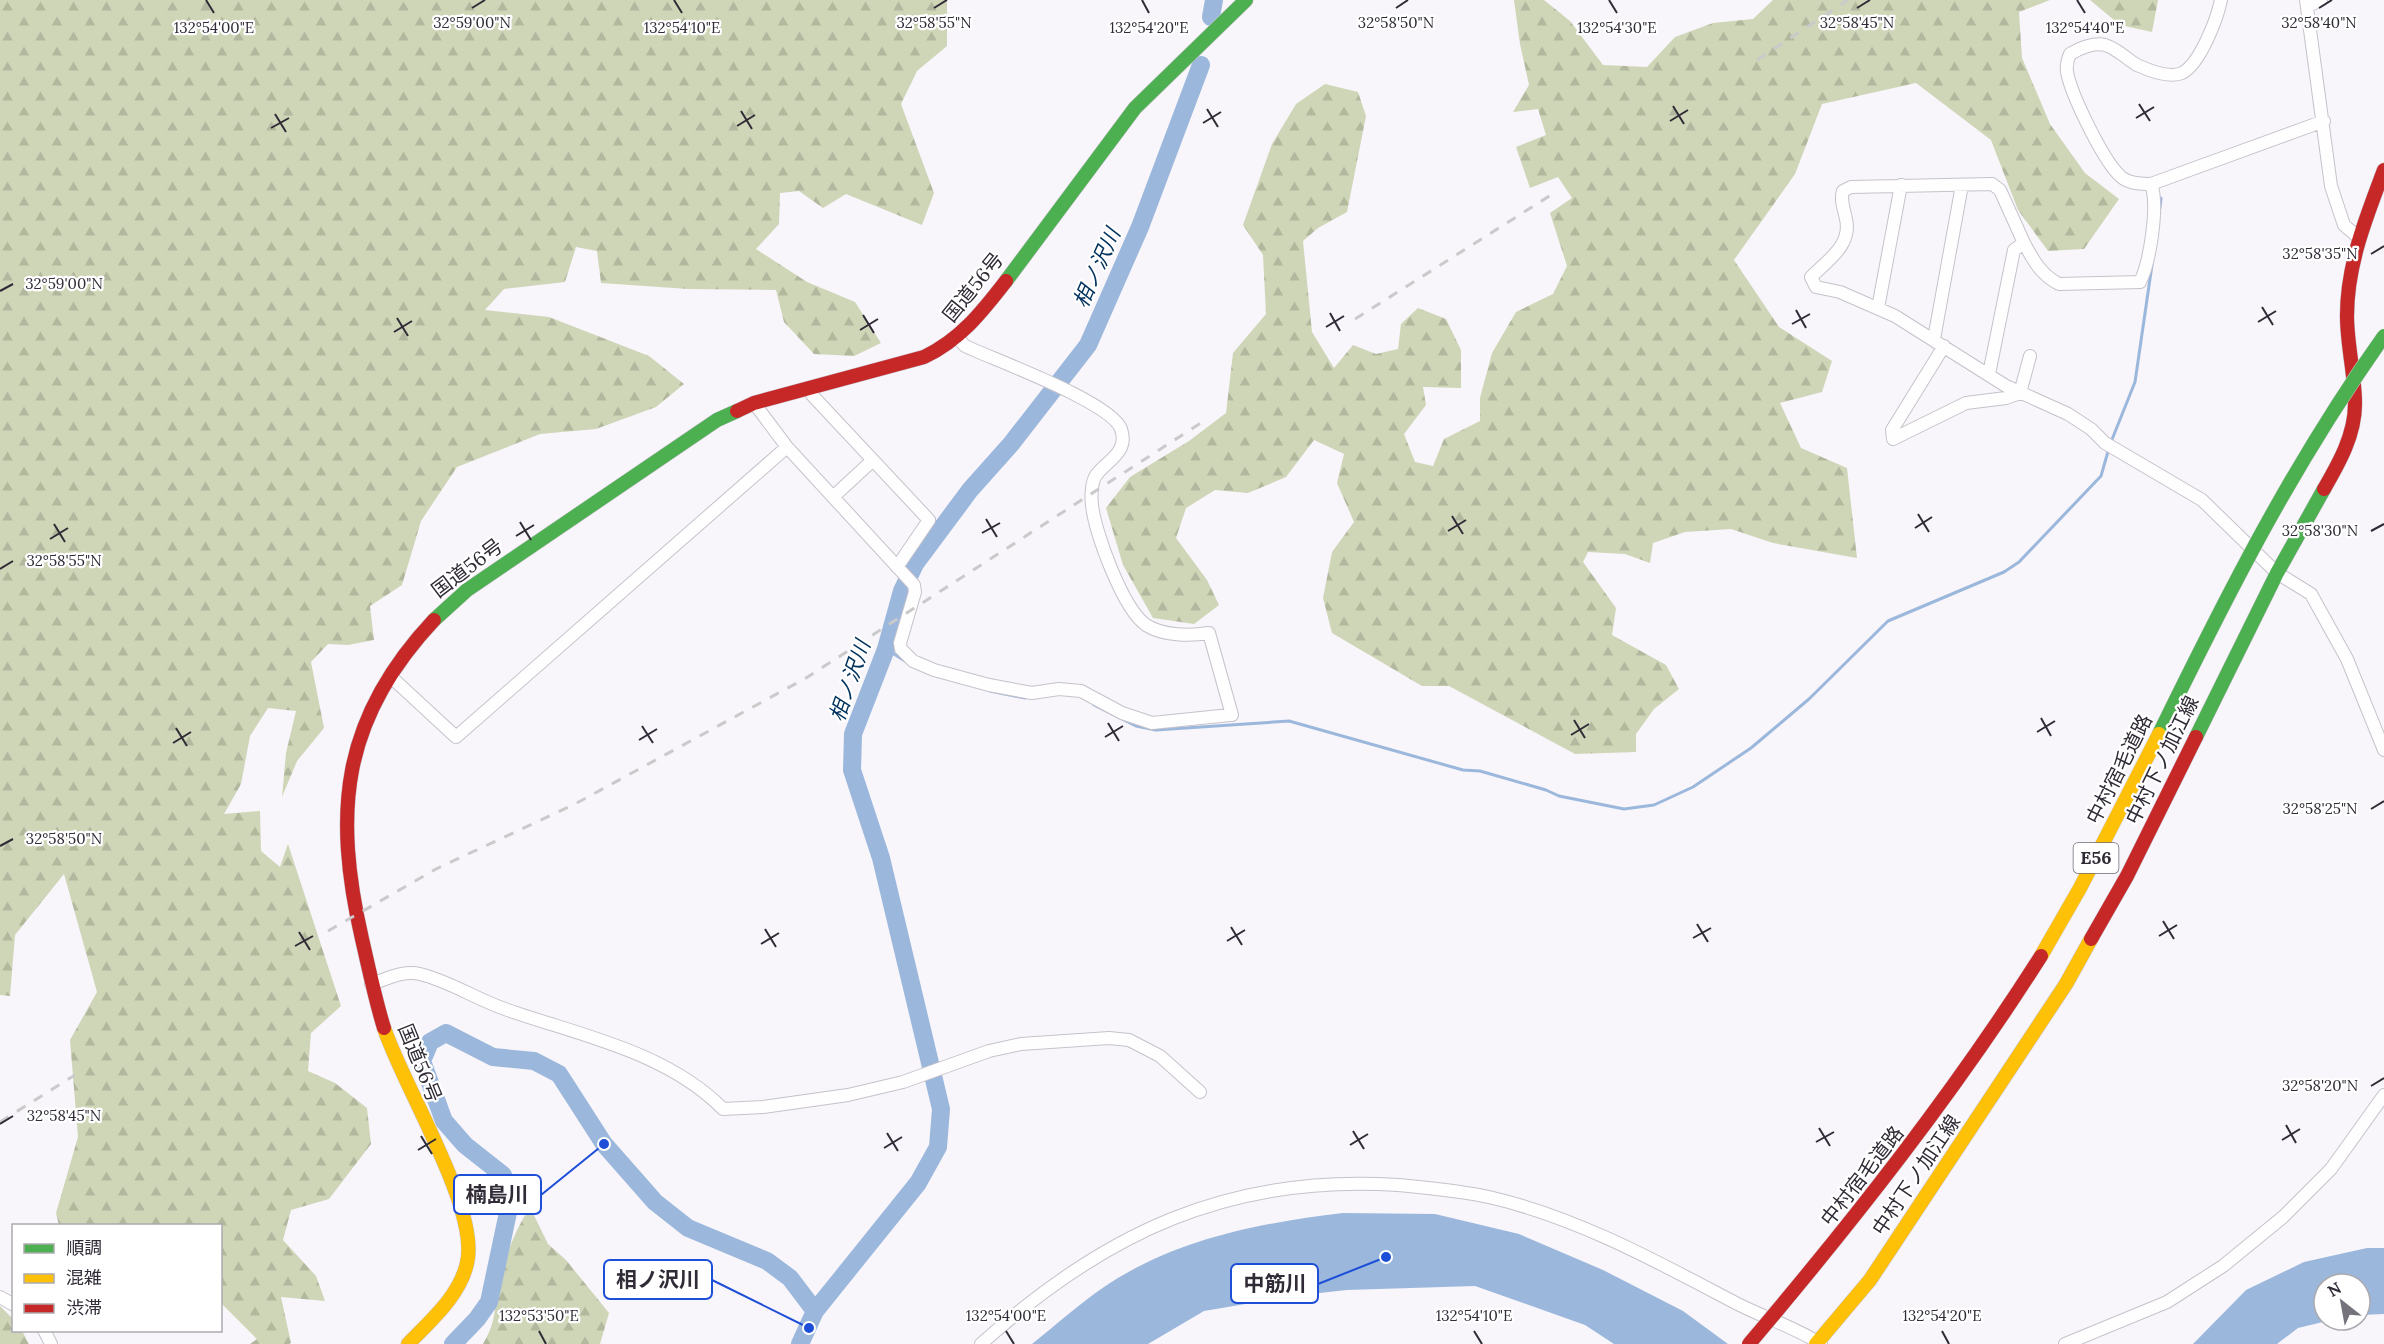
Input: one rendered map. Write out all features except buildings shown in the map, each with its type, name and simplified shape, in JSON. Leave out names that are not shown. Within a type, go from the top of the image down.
[{"type":"main road","name":"国道56号","points":[[408,1344],[449,1298],[462,1275],[469,1253],[467,1229],[457,1198],[392,1053],[371,984],[351,890],[346,811],[357,748],[371,708],[390,676],[441,610],[466,590],[717,420],[754,403],[924,357],[958,338],[976,320],[1135,108],[1246,0]]},
{"type":"main road","name":"中村下ノ加江線","points":[[1818,1343],[1876,1271],[2066,984],[2127,876],[2277,573],[2342,459],[2352,429],[2355,404],[2347,317],[2351,270],[2359,238],[2384,170]]},
{"type":"main road","name":"中村宿毛道路","points":[[1749,1344],[1884,1182],[1994,1032],[2081,886],[2249,554],[2306,448],[2342,391],[2384,336]]},
{"type":"street","points":[[2221,0],[2207,40],[2190,67],[2181,74],[2167,75],[2138,65],[2106,45],[2093,44],[2070,54],[2066,64],[2067,74],[2091,132],[2113,169],[2124,180],[2151,184],[2324,121]]},
{"type":"street","points":[[2321,0],[2307,3],[2331,186],[2337,210],[2344,225],[2359,238]]},
{"type":"street","points":[[2151,184],[2155,194],[2153,220],[2146,270],[2140,282],[2059,284],[2048,279],[2036,265],[2024,243],[2000,190],[1992,184],[1851,187],[1843,191],[1841,197],[1849,230],[1846,239],[1812,277],[1816,287],[1840,292],[1878,308],[2020,393],[2068,414],[2091,429],[2105,443],[2202,500],[2277,573],[2311,594],[2347,659],[2384,750]]},
{"type":"street","points":[[1878,308],[1901,185]]},
{"type":"street","points":[[1962,185],[1939,343],[1892,430],[1893,439],[1966,403],[2006,398],[2020,393]]},
{"type":"street","points":[[1989,374],[2014,250],[2024,243]]},
{"type":"street","points":[[754,403],[787,447],[914,585],[915,592],[900,643],[901,649],[914,661],[989,685],[1032,693],[1059,689],[1081,691],[1122,713],[1152,723],[1231,715],[1209,633],[1191,636],[1146,624],[1130,605],[1114,574],[1100,538],[1092,506],[1093,484],[1096,474],[1116,457],[1121,446],[1120,429],[1111,417],[1092,402],[965,346],[958,338]]},
{"type":"street","points":[[2020,393],[2030,356]]},
{"type":"street","points":[[811,388],[812,395],[929,520],[899,569]]},
{"type":"street","points":[[390,676],[456,737],[787,447]]},
{"type":"street","points":[[833,497],[873,460]]},
{"type":"street","points":[[371,984],[404,973],[419,974],[502,1008],[595,1039],[674,1071],[702,1087],[723,1109],[763,1107],[848,1095],[914,1078],[989,1051],[1021,1044],[1109,1038],[1130,1040],[1160,1056],[1200,1092]]},
{"type":"street","points":[[2065,1344],[2168,1302],[2223,1266],[2283,1217],[2331,1168],[2384,1095]]},
{"type":"street","points":[[981,1344],[1014,1314],[1086,1262],[1137,1233],[1209,1204],[1267,1190],[1317,1184],[1368,1183],[1425,1187],[1493,1198],[1561,1220],[1626,1246],[1763,1318],[1818,1343]]},
{"type":"green space","points":[[0,0],[947,0],[947,46],[917,71],[901,104],[934,193],[922,225],[846,194],[823,208],[799,191],[780,193],[779,224],[756,249],[807,282],[855,302],[881,343],[854,356],[814,354],[784,322],[776,290],[688,289],[601,283],[597,251],[576,247],[565,282],[504,289],[485,310],[549,317],[649,356],[684,384],[656,407],[596,429],[540,434],[457,467],[421,521],[402,585],[370,606],[374,640],[348,645],[328,644],[311,662],[324,728],[297,761],[282,797],[286,753],[296,711],[268,708],[250,736],[241,784],[224,814],[260,811],[261,851],[280,867],[288,844],[341,1006],[311,1033],[308,1071],[335,1083],[367,1108],[371,1144],[329,1199],[291,1210],[283,1240],[316,1276],[325,1301],[281,1297],[291,1343],[250,1344],[257,1339],[222,1304],[222,1224],[59,1224],[56,1213],[78,1137],[70,1040],[97,992],[64,874],[15,935],[10,996],[0,995]]},
{"type":"green space","points":[[1514,0],[1544,0],[1570,21],[1603,65],[1647,67],[1675,37],[1713,23],[1753,19],[1773,0],[2050,0],[2019,12],[2022,58],[2050,124],[2085,173],[2119,199],[2084,249],[2048,251],[2018,210],[1991,140],[1916,83],[1822,104],[1795,174],[1734,260],[1779,327],[1832,361],[1822,392],[1780,403],[1801,448],[1847,468],[1857,558],[1773,543],[1731,529],[1685,532],[1653,543],[1650,563],[1625,554],[1588,552],[1583,562],[1616,608],[1612,635],[1666,665],[1679,689],[1654,709],[1636,734],[1636,752],[1575,754],[1449,686],[1422,686],[1332,633],[1323,598],[1332,552],[1354,522],[1337,483],[1344,454],[1314,440],[1286,477],[1248,493],[1215,490],[1186,508],[1176,538],[1207,580],[1219,605],[1194,624],[1153,618],[1123,565],[1106,508],[1130,477],[1189,441],[1226,413],[1233,353],[1266,314],[1263,255],[1243,225],[1272,144],[1296,104],[1325,84],[1358,92],[1366,116],[1347,212],[1318,228],[1303,241],[1312,332],[1334,368],[1353,345],[1376,354],[1398,349],[1401,324],[1418,308],[1446,319],[1461,350],[1461,388],[1423,387],[1426,405],[1404,434],[1415,462],[1433,466],[1444,439],[1480,421],[1480,398],[1492,353],[1516,312],[1553,294],[1567,266],[1550,213],[1572,198],[1558,177],[1530,188],[1516,147],[1546,135],[1538,109],[1513,112],[1529,85]]},
{"type":"green space","points":[[2090,0],[2158,0],[2152,32],[2120,25]]},
{"type":"green space","points":[[530,1207],[548,1244],[566,1260],[609,1313],[600,1344],[483,1344],[492,1324],[506,1258],[519,1226]]},
{"type":"green space","points":[[0,1306],[12,1318],[12,1332],[23,1332],[29,1344],[0,1344]]},
{"type":"water","points":[[1343,1213],[1435,1214],[1519,1234],[1603,1270],[1683,1311],[1728,1344],[1614,1344],[1585,1325],[1475,1286],[1347,1290],[1292,1296],[1204,1311],[1148,1344],[1032,1344],[1104,1287],[1131,1270],[1159,1257],[1189,1245],[1249,1228]]},
{"type":"water","points":[[2367,1248],[2384,1248],[2384,1314],[2372,1314],[2372,1272],[2312,1272],[2312,1325],[2298,1328],[2277,1344],[2193,1344],[2246,1290],[2304,1262]]},
{"type":"waterway","name":"相ノ沢川","points":[[1211,17],[1214,0]]},
{"type":"waterway","name":"相ノ沢川","points":[[800,1344],[815,1311],[918,1183],[938,1147],[941,1109],[881,858],[852,770],[853,734],[886,649],[902,591],[915,564],[970,490],[1011,444],[1088,345],[1140,227],[1201,65]]},
{"type":"waterway","points":[[2160,208],[2161,198]]},
{"type":"waterway","points":[[2111,442],[2135,382],[2152,265]]},
{"type":"waterway","points":[[1094,705],[1136,726],[1156,730],[1289,721],[1463,770],[1480,771],[1559,796],[1624,809],[1654,805],[1693,787],[1751,748],[1809,699],[1888,621],[2004,572],[2019,562],[2101,476],[2109,448]]},
{"type":"waterway","points":[[886,649],[905,661]]},
{"type":"waterway","points":[[990,691],[1025,698]]},
{"type":"waterway","points":[[453,1344],[477,1319],[489,1302],[510,1203],[503,1175],[465,1145],[444,1121],[422,1061],[430,1042],[446,1033],[493,1057],[534,1061],[559,1074],[604,1144],[655,1202],[688,1228],[767,1261],[790,1278],[815,1311]]},
{"type":"railway","points":[[1757,60],[1848,0]]},
{"type":"railway","points":[[1355,319],[1551,195]]},
{"type":"railway","points":[[328,931],[436,869],[575,804],[806,678],[1207,419]]},
{"type":"railway","points":[[0,1122],[75,1075]]},
{"type":"traffic: fast","points":[[1006,281],[1135,108],[1246,0]]},
{"type":"traffic: fast","points":[[2159,734],[2263,530],[2320,432],[2384,336]]},
{"type":"traffic: fast","points":[[434,620],[467,590],[717,420],[737,411]]},
{"type":"traffic: fast","points":[[2196,737],[2277,573],[2324,489]]},
{"type":"traffic: slow","points":[[2041,956],[2080,888],[2159,734]]},
{"type":"traffic: slow","points":[[1816,1344],[1870,1280],[2066,984],[2091,939]]},
{"type":"traffic: slow","points":[[384,1028],[438,1147],[462,1212],[468,1240],[467,1263],[458,1286],[443,1307],[408,1344]]},
{"type":"traffic: jam","points":[[2324,489],[2340,459],[2352,427],[2355,393],[2347,327],[2350,278],[2359,241],[2384,170]]},
{"type":"traffic: jam","points":[[737,411],[754,403],[924,357],[959,334],[1006,281]]},
{"type":"traffic: jam","points":[[384,1028],[353,893],[348,850],[348,808],[352,769],[363,731],[379,694],[403,657],[434,620]]},
{"type":"traffic: jam","points":[[2091,939],[2127,876],[2196,737]]},
{"type":"traffic: jam","points":[[1749,1344],[1902,1155],[2008,1007],[2041,956]]},
{"type":"place","name":"楠島川","points":[[604,1144]]},
{"type":"place","name":"中筋川","points":[[1386,1257]]},
{"type":"place","name":"相ノ沢川","points":[[809,1328]]}]
